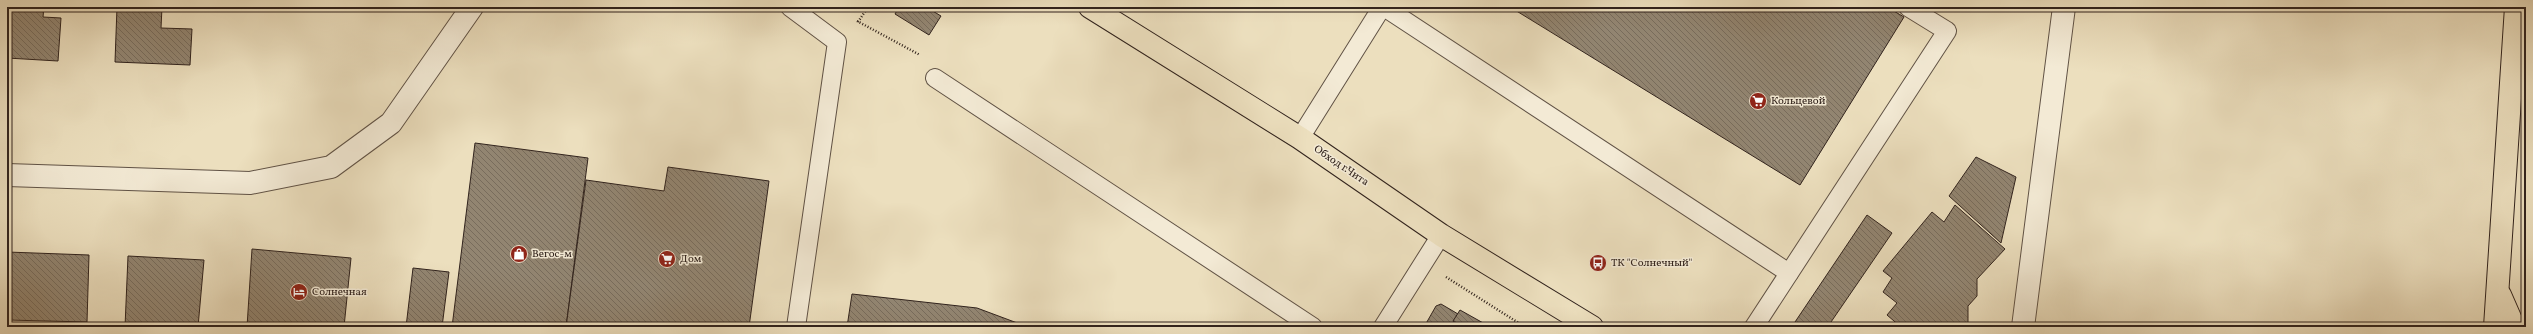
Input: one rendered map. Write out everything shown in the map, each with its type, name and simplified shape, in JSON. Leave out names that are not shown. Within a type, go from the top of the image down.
[{"type":"main road","name":"Обход г.Чита","points":[[1090,7],[1300,138],[1441,235],[1592,327]]},
{"type":"main road","points":[[2495,327],[2516,7]]},
{"type":"main road","points":[[2498,292],[2514,327]]},
{"type":"street","points":[[7,175],[250,183],[331,167],[391,123],[472,7]]},
{"type":"street","points":[[2023,327],[2064,7]]},
{"type":"lane","points":[[790,7],[837,42],[796,327]]},
{"type":"lane","points":[[1300,138],[1383,7],[1789,273]]},
{"type":"lane","points":[[1754,327],[1947,31],[1908,7]]},
{"type":"lane","points":[[935,78],[1313,327]]},
{"type":"lane","points":[[1383,327],[1441,235]]},
{"type":"path","points":[[868,7],[858,22],[922,56]]},
{"type":"path","points":[[1424,263],[1525,327]]},
{"type":"building","points":[[7,7],[44,7],[43,17],[61,18],[58,61],[7,58]]},
{"type":"building","points":[[117,7],[162,7],[161,28],[192,29],[190,65],[115,62]]},
{"type":"building","points":[[899,7],[926,7],[941,16],[929,35],[895,14]]},
{"type":"building","name":"Кольцевой","points":[[1510,7],[1887,7],[1904,17],[1800,185]]},
{"type":"building","name":"Вегос-м","points":[[475,143],[588,158],[566,327],[452,327]]},
{"type":"building","points":[[1976,157],[2016,177],[2001,243],[1949,196]]},
{"type":"building","name":"Дом","points":[[668,167],[769,181],[749,327],[566,327],[586,180],[664,191]]},
{"type":"building","points":[[1955,205],[2005,249],[1977,279],[1977,296],[1968,306],[1968,327],[1923,327],[1919,324],[1916,327],[1901,327],[1887,315],[1897,303],[1883,292],[1892,278],[1883,271],[1932,212],[1944,222]]},
{"type":"building","points":[[1867,215],[1892,233],[1831,322],[1838,327],[1800,327],[1795,322]]},
{"type":"building","name":"Солнечная","points":[[252,249],[351,258],[344,327],[247,327]]},
{"type":"building","points":[[7,252],[89,255],[87,322],[7,320]]},
{"type":"building","points":[[128,256],[204,260],[198,327],[125,327]]},
{"type":"building","points":[[413,268],[449,272],[442,327],[406,327]]},
{"type":"building","points":[[852,294],[977,308],[1028,327],[847,327]]},
{"type":"building","points":[[1441,304],[1458,314],[1450,327],[1424,327],[1436,306]]},
{"type":"building","points":[[1460,310],[1485,324],[1484,327],[1464,327],[1453,321]]},
{"type":"place","name":"Кольцевой","points":[[1758,101]]},
{"type":"place","name":"Вегос-м","points":[[519,254]]},
{"type":"place","name":"Дом","points":[[667,259]]},
{"type":"place","name":"ТК \"Солнечный\"","points":[[1598,263]]},
{"type":"place","name":"Солнечная","points":[[299,292]]}]
